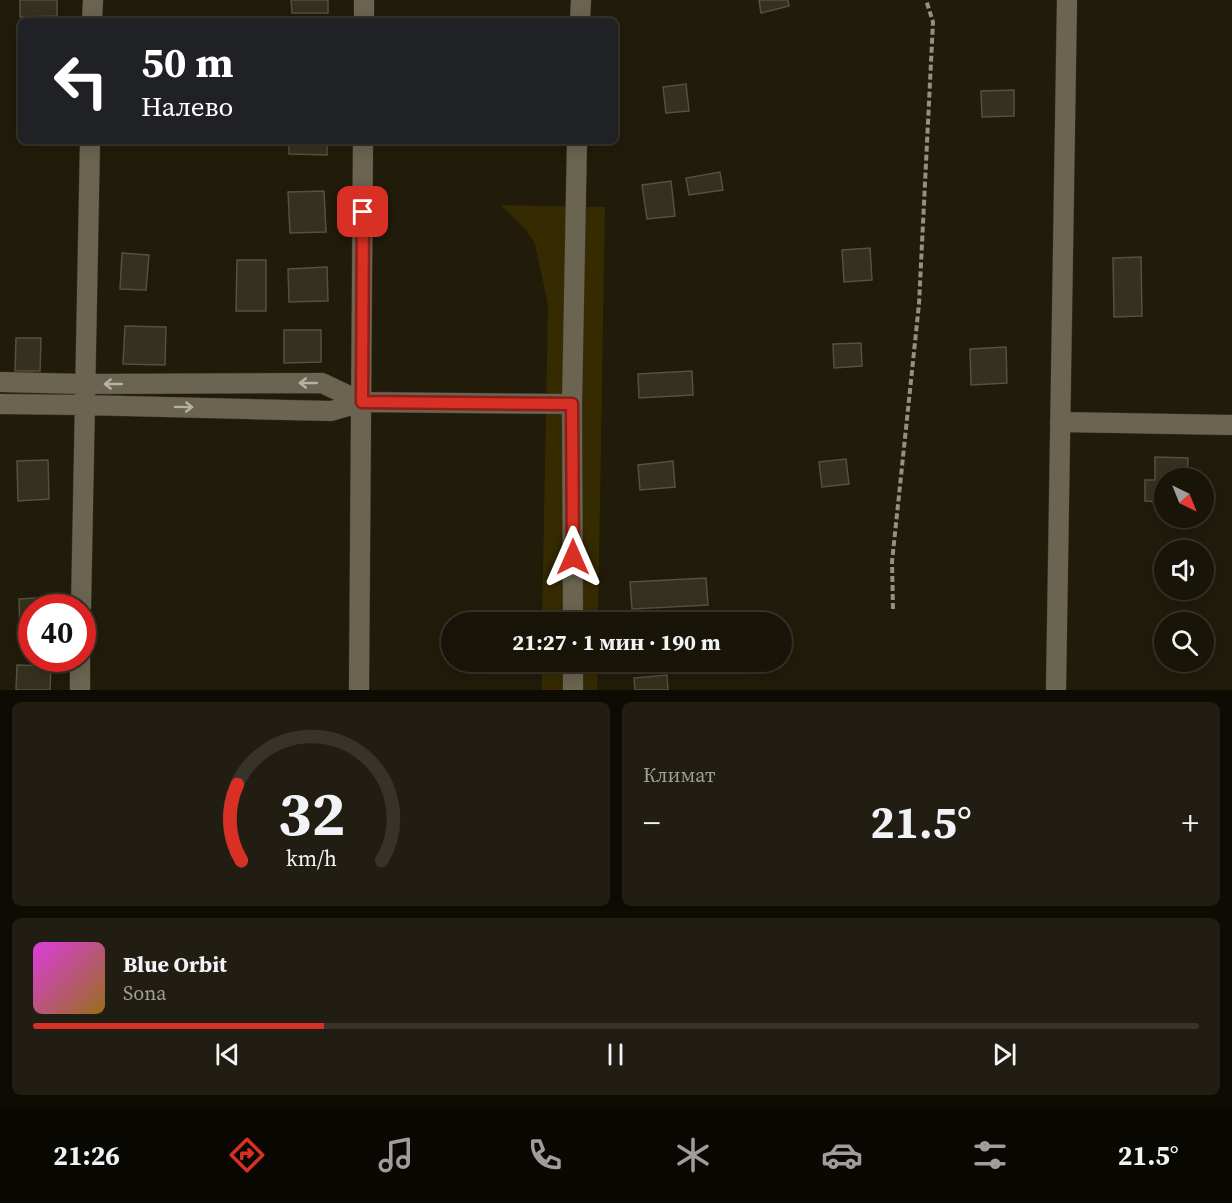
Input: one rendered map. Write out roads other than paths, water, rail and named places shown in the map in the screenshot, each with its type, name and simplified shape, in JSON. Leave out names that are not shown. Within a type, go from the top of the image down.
[{"type":"street","points":[[92,18],[93,0]]},
{"type":"street","points":[[364,0],[364,18]]},
{"type":"street","points":[[580,0],[580,18]]},
{"type":"street","points":[[1056,690],[1067,0]]},
{"type":"street","points":[[81,594],[90,144]]},
{"type":"street","points":[[359,690],[363,144]]},
{"type":"street","points":[[573,612],[572,404],[577,144]]},
{"type":"street","points":[[0,382],[322,383],[362,402]]},
{"type":"street","points":[[0,404],[331,411],[362,402],[572,404]]},
{"type":"street","points":[[1060,422],[1232,425]]},
{"type":"street","points":[[80,672],[80,690]]},
{"type":"street","points":[[573,672],[573,690]]}]
